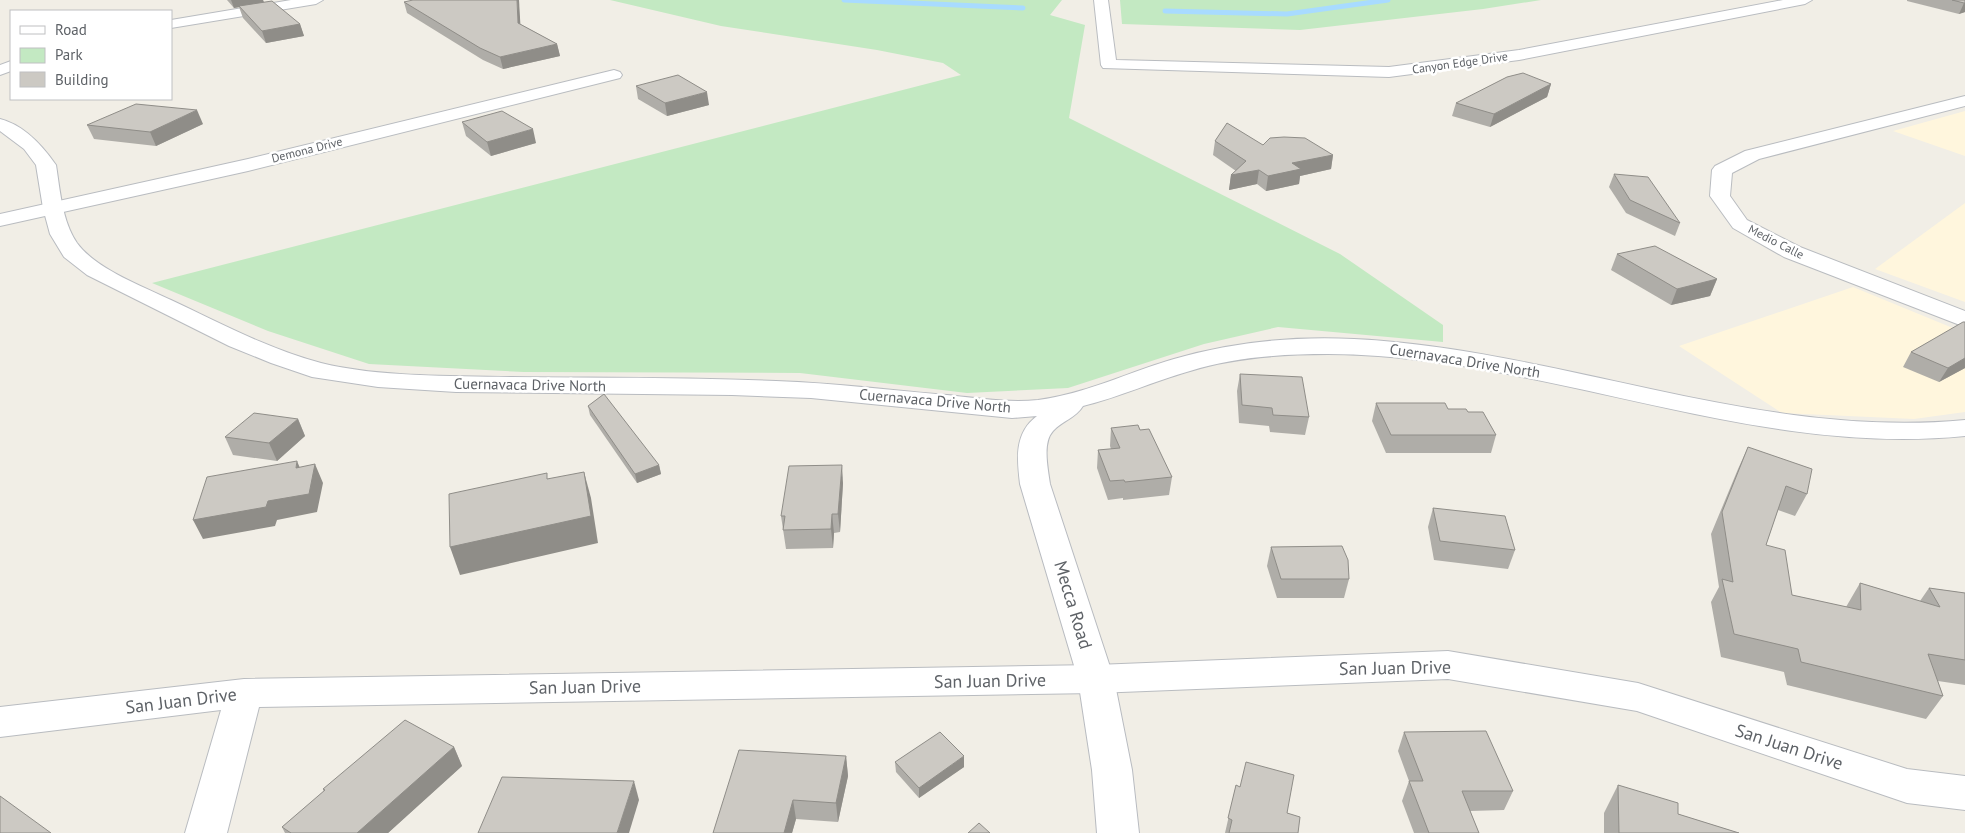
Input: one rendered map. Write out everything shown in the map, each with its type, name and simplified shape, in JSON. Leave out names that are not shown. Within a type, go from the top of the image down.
[{"type":"street","points":[[172,24],[316,0]]},
{"type":"street","name":"Canyon Edge Drive","points":[[1101,0],[1109,65],[1389,72],[1519,55],[1805,0]]},
{"type":"street","name":"Demona Drive","points":[[0,220],[248,165],[614,75]]},
{"type":"street","name":"Medio Calle","points":[[1965,101],[1752,155],[1722,170],[1720,196],[1740,224],[1792,252],[1965,320]]},
{"type":"street","name":"Cuernavaca Drive North","points":[[0,124],[31,145],[46,165],[53,208],[61,234],[72,252],[95,270],[130,290],[238,341],[280,358],[321,371],[378,379],[456,384],[732,387],[811,390],[1012,410],[1044,408],[1080,400],[1183,364],[1242,352],[1311,347],[1372,348],[1442,355],[1499,364],[1721,411],[1808,426],[1881,432],[1940,431],[1965,428]]},
{"type":"street","name":"Mecca Road","points":[[1080,400],[1039,428],[1030,455],[1035,484],[1096,679],[1112,770],[1118,833]]},
{"type":"street","name":"San Juan Drive","points":[[0,722],[244,693],[1096,679],[1448,665],[1638,696],[1906,786],[1965,793]]},
{"type":"street","points":[[206,833],[244,693]]},
{"type":"shaded area","points":[[1965,111],[1965,156],[1893,131]]},
{"type":"shaded area","points":[[1965,203],[1965,302],[1875,269]]},
{"type":"shaded area","points":[[1853,287],[1965,333],[1965,412],[1914,419],[1782,413],[1679,346]]},
{"type":"green space","points":[[610,0],[1062,0],[1050,15],[1085,25],[1069,118],[1340,254],[1443,325],[1443,342],[1278,327],[1204,344],[1068,388],[967,393],[800,373],[524,372],[369,364],[268,331],[152,283],[961,75],[943,63],[877,50],[721,26]]},
{"type":"green space","points":[[1120,0],[1541,0],[1483,9],[1300,30],[1122,24]]},
{"type":"building","points":[[413,0],[517,0],[518,23],[557,44],[500,57],[480,48],[404,2]]},
{"type":"building","points":[[1952,0],[1965,0],[1965,3],[1964,3]]},
{"type":"building","points":[[272,1],[300,24],[262,31],[239,6]]},
{"type":"building","points":[[1523,73],[1551,84],[1494,114],[1456,103],[1507,77]]},
{"type":"building","points":[[678,75],[707,92],[665,103],[636,86]]},
{"type":"building","points":[[136,104],[197,110],[150,132],[87,125]]},
{"type":"building","points":[[502,111],[533,129],[487,142],[462,122]]},
{"type":"building","points":[[1227,123],[1263,145],[1270,138],[1305,138],[1333,155],[1292,163],[1301,169],[1268,176],[1259,170],[1231,175],[1246,161],[1215,141]]},
{"type":"building","points":[[1614,174],[1648,177],[1680,223],[1630,200]]},
{"type":"building","points":[[1655,246],[1717,279],[1677,289],[1617,254]]},
{"type":"building","points":[[1965,322],[1965,358],[1948,368],[1911,352]]},
{"type":"building","points":[[1240,374],[1302,377],[1309,417],[1273,415],[1272,408],[1242,405]]},
{"type":"building","points":[[604,394],[659,465],[635,474],[588,406]]},
{"type":"building","points":[[1376,403],[1445,403],[1448,409],[1466,409],[1468,412],[1483,412],[1496,435],[1391,435]]},
{"type":"building","points":[[254,413],[298,419],[269,443],[225,437]]},
{"type":"building","points":[[1138,425],[1140,430],[1149,429],[1172,477],[1125,482],[1124,480],[1110,481],[1098,450],[1120,448],[1111,428]]},
{"type":"building","points":[[1748,447],[1812,469],[1807,494],[1786,486],[1766,545],[1785,550],[1792,595],[1861,610],[1860,583],[1940,607],[1929,588],[1965,593],[1965,660],[1928,654],[1943,696],[1801,662],[1798,649],[1734,634],[1722,579],[1733,582],[1722,512]]},
{"type":"building","points":[[297,461],[296,468],[315,464],[309,494],[268,501],[266,507],[193,520],[207,477]]},
{"type":"building","points":[[842,465],[838,514],[832,514],[831,529],[783,530],[785,516],[781,516],[789,466]]},
{"type":"building","points":[[584,472],[591,516],[450,547],[449,494],[547,473],[547,479]]},
{"type":"building","points":[[1433,508],[1505,516],[1515,550],[1440,541]]},
{"type":"building","points":[[1342,546],[1348,560],[1349,579],[1281,579],[1271,547]]},
{"type":"building","points":[[405,720],[454,747],[357,833],[291,833],[282,827],[325,790],[323,789]]},
{"type":"building","points":[[1486,731],[1513,791],[1462,791],[1479,833],[1429,833],[1409,781],[1423,781],[1404,732]]},
{"type":"building","points":[[940,732],[964,756],[919,788],[895,762]]},
{"type":"building","points":[[739,750],[846,756],[836,803],[793,800],[784,833],[713,833]]},
{"type":"building","points":[[1246,762],[1294,775],[1287,813],[1300,817],[1298,833],[1229,833],[1232,820],[1228,818],[1236,785],[1240,787]]},
{"type":"building","points":[[502,777],[634,781],[617,833],[478,833]]},
{"type":"building","points":[[1618,785],[1678,803],[1678,814],[1739,833],[1619,833]]},
{"type":"building","points":[[0,796],[51,833],[0,833]]},
{"type":"building","points":[[979,823],[990,833],[968,833]]},
{"type":"waterway","points":[[844,0],[1023,8]]},
{"type":"waterway","points":[[1165,11],[1287,14],[1388,0]]}]
